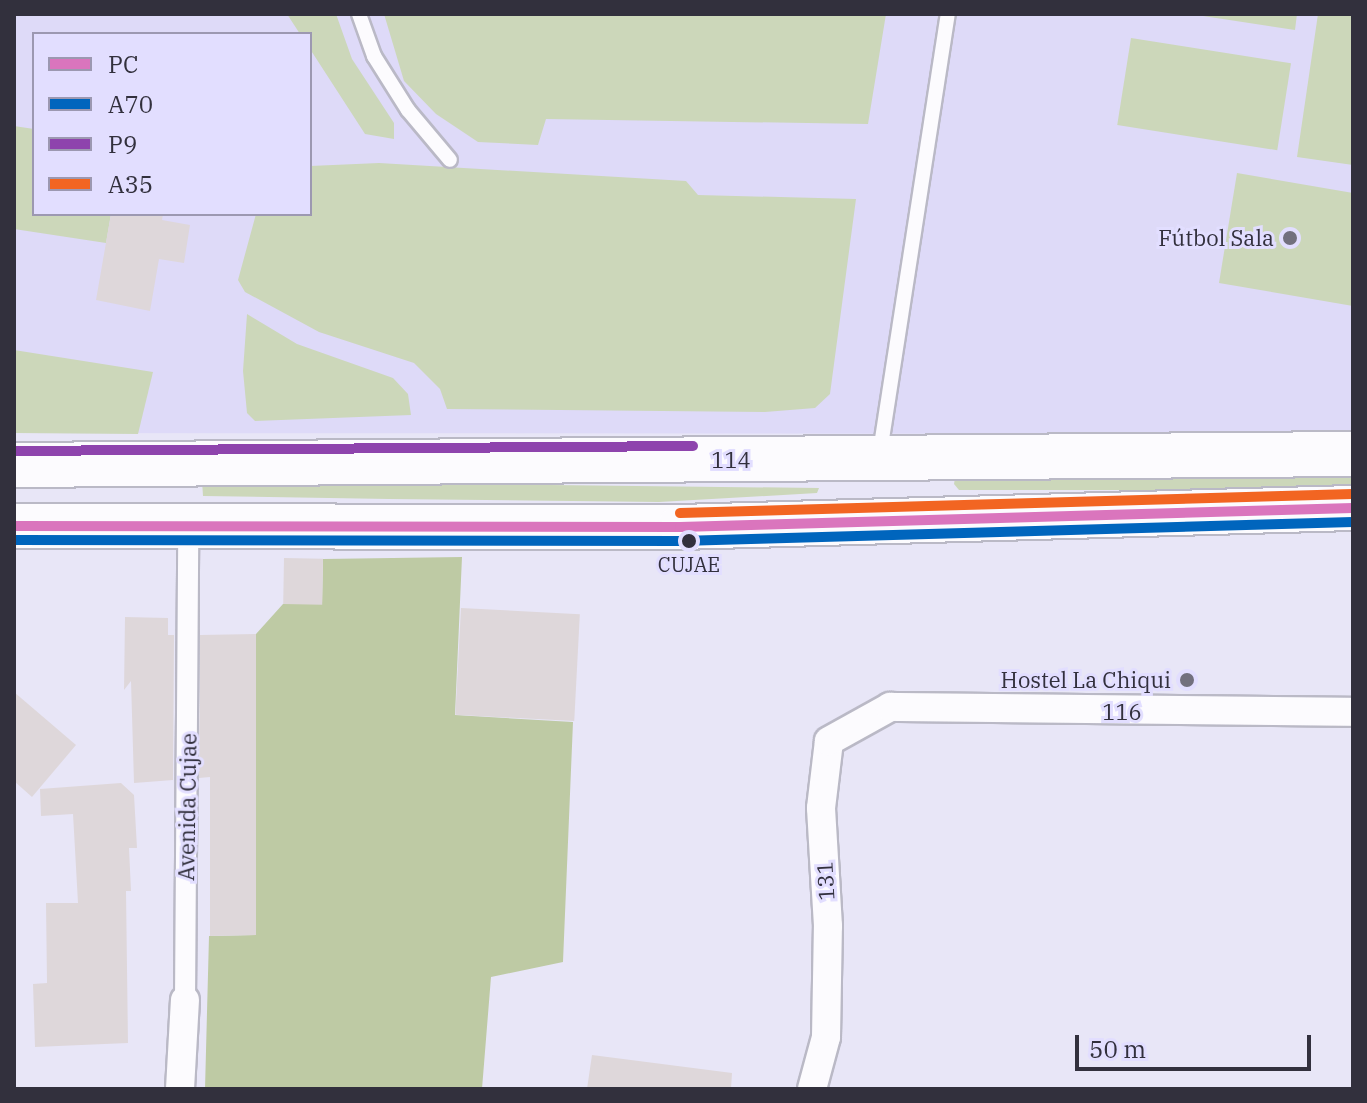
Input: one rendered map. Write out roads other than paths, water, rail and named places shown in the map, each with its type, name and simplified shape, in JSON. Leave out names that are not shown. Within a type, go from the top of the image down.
[{"type":"highway","name":"114","points":[[14,465],[191,460],[878,460],[1353,454]]},
{"type":"highway","points":[[869,522],[878,460]]},
{"type":"highway","points":[[14,526],[680,527],[1353,508]]},
{"type":"street","name":"Avenida Cujae","points":[[180,1089],[185,1000],[188,526]]},
{"type":"street","name":"116","points":[[890,707],[1353,712]]},
{"type":"street","name":"131","points":[[812,1089],[826,1037],[828,926],[821,808],[829,741],[890,707]]},
{"type":"lane","points":[[359,14],[374,56],[408,110],[450,160]]},
{"type":"lane","points":[[878,460],[948,14]]},
{"type":"place","name":"Fútbol Sala","points":[[1290,238]]},
{"type":"place","name":"CUJAE","points":[[689,541]]},
{"type":"place","name":"Hostel La Chiqui","points":[[1187,680]]}]
